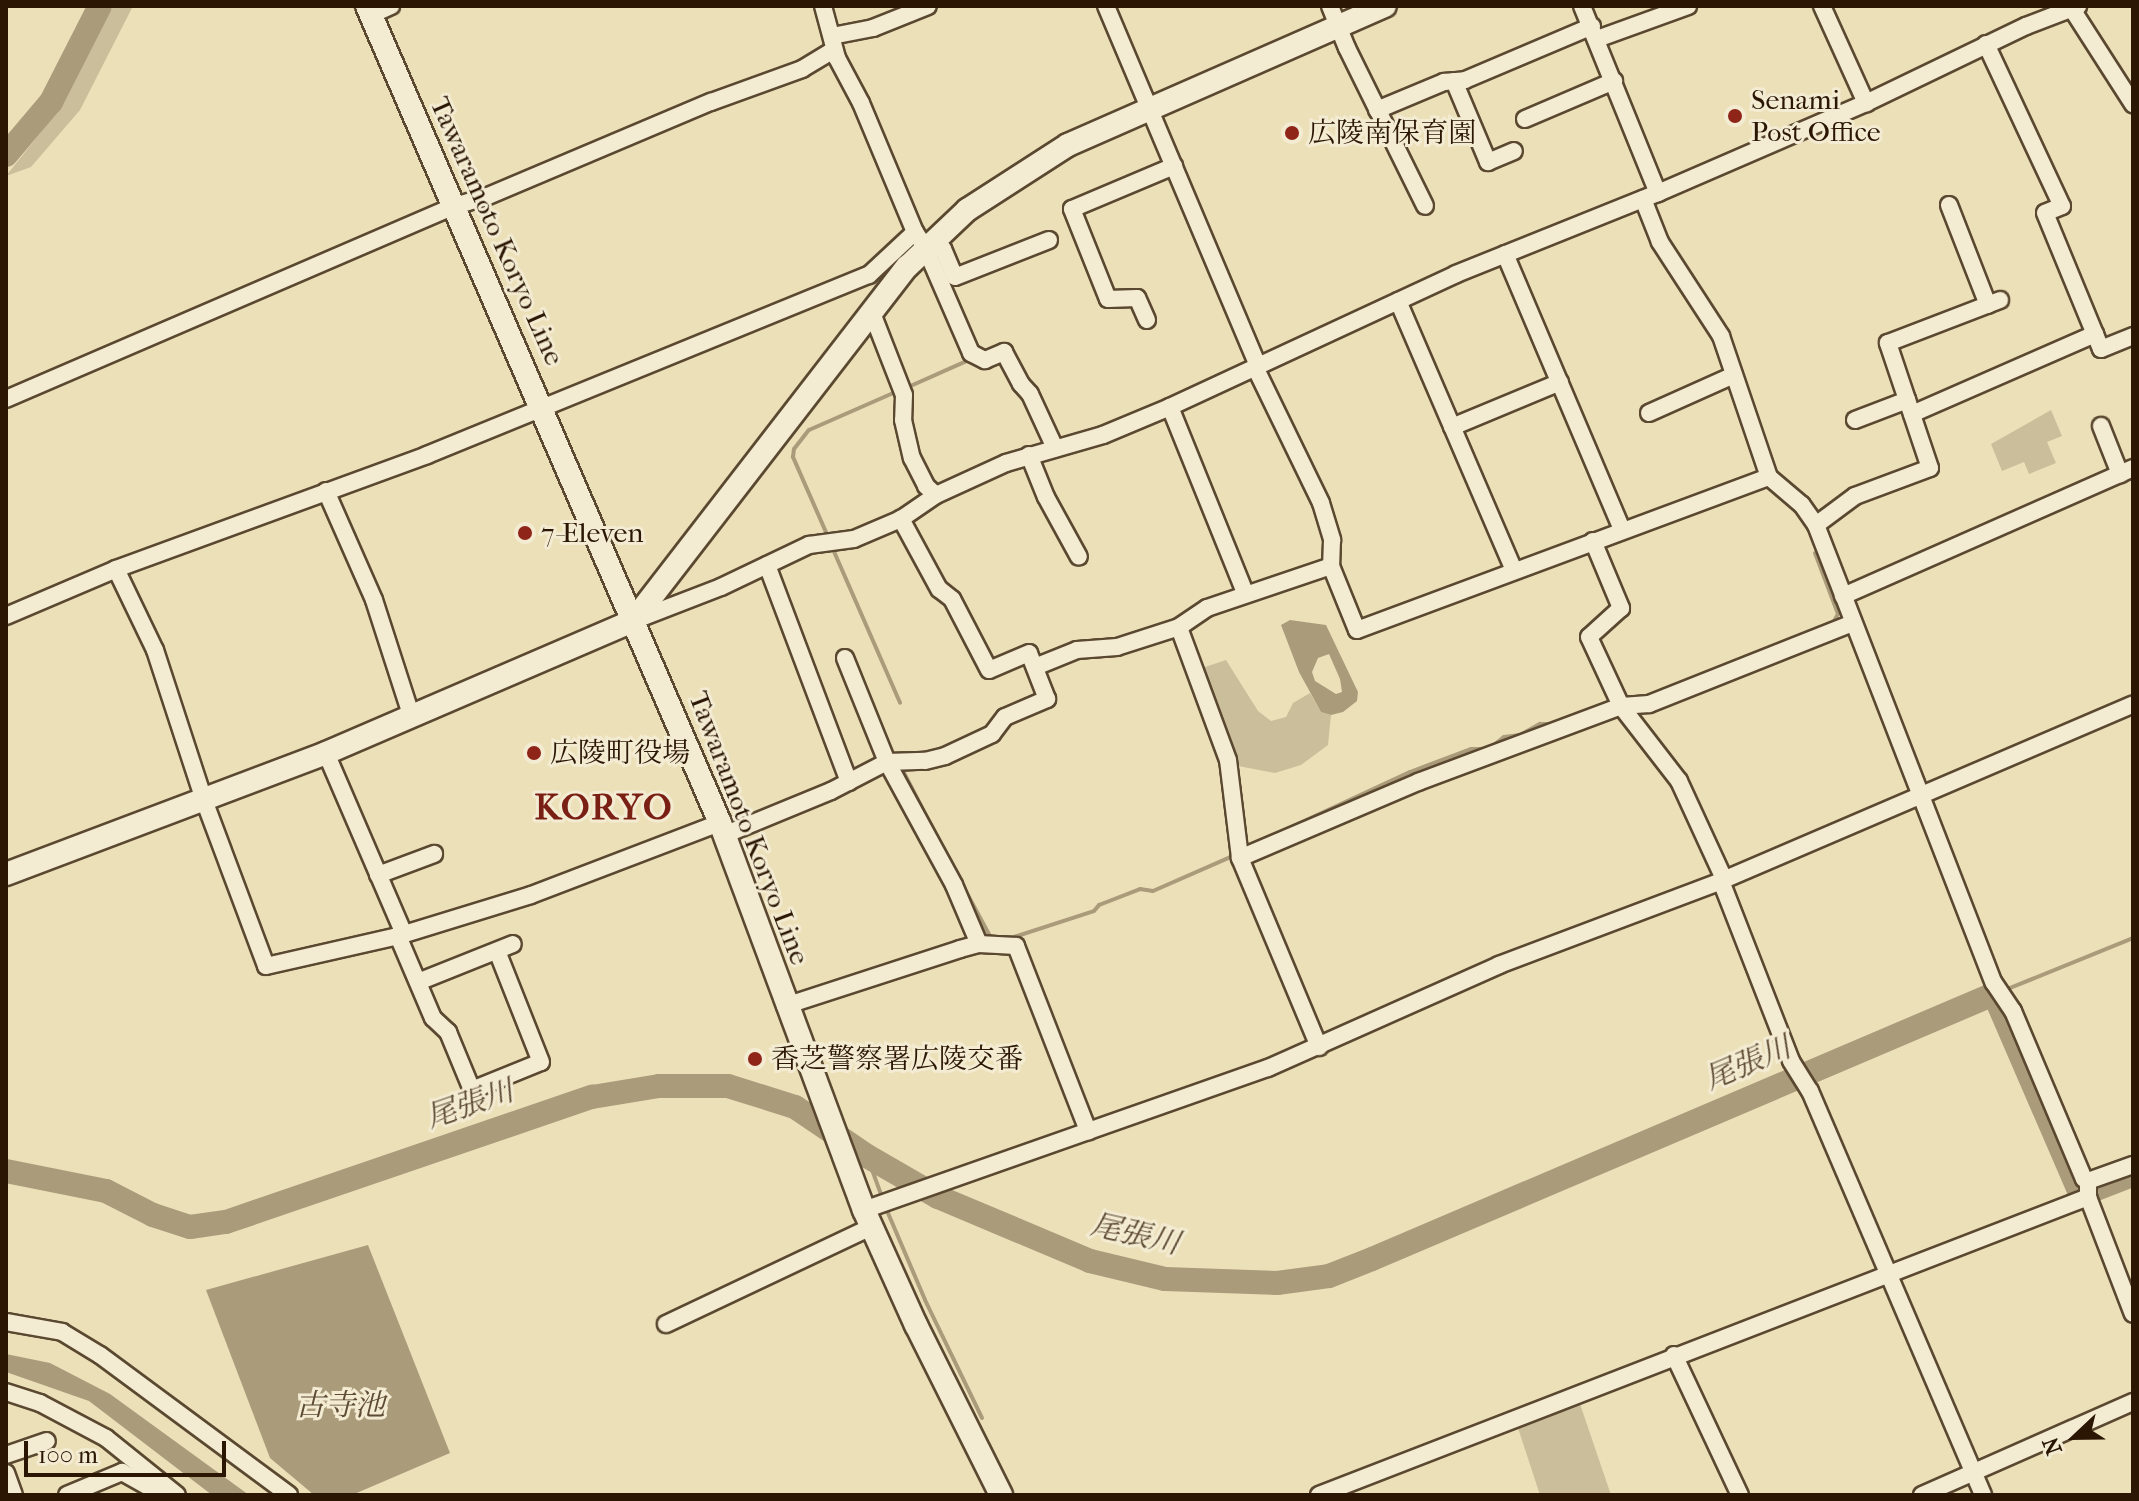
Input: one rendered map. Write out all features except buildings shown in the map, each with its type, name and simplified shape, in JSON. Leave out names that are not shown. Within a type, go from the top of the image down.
[{"type":"street","points":[[823,6],[925,252],[975,355],[985,360],[1004,352],[1030,394],[1055,448]]},
{"type":"street","points":[[6,399],[455,206],[488,196],[711,102],[802,69],[836,40],[928,6]]},
{"type":"street","points":[[1106,6],[1256,366],[1321,503],[1332,540],[1331,566],[1357,630],[1622,529],[1769,477]]},
{"type":"street","points":[[633,621],[872,313],[967,210],[1068,145],[1334,16],[1385,6]]},
{"type":"street","points":[[1582,6],[1614,81],[1650,196],[1660,242],[1714,321],[1769,477],[1802,505],[1816,525],[1994,983],[2009,1004],[2088,1188],[2133,1314]]},
{"type":"street","points":[[1377,110],[1595,33],[1688,6]]},
{"type":"street","points":[[1822,6],[1866,103]]},
{"type":"street","points":[[6,874],[326,753],[767,565],[829,542],[854,539],[901,519],[936,495],[1029,455],[1103,435],[1170,407],[1398,301],[1866,103],[1986,44],[2073,7],[2133,104]]},
{"type":"street","name":"Tawaramoto Koryo Line","points":[[376,9],[455,206],[722,829],[845,1162],[881,1208],[1001,1495]]},
{"type":"street","points":[[1334,16],[1425,206]]},
{"type":"street","points":[[1986,44],[2062,206],[2045,213],[2101,349],[2133,336]]},
{"type":"street","points":[[1454,81],[1488,162],[1514,151]]},
{"type":"street","points":[[1525,119],[1614,81]]},
{"type":"street","points":[[1147,320],[1137,298],[1108,299],[1072,209],[1174,166]]},
{"type":"street","points":[[1816,525],[1855,496],[1930,468],[1888,343],[1994,302],[1949,205]]},
{"type":"street","points":[[6,616],[119,576],[268,516],[329,497],[925,252],[943,249],[955,277],[1049,240]]},
{"type":"street","points":[[1505,254],[1622,529]]},
{"type":"street","points":[[1398,301],[1514,570]]},
{"type":"street","points":[[872,313],[902,391],[903,420],[912,458],[926,486],[936,495]]},
{"type":"street","points":[[1855,420],[1909,407],[2095,334]]},
{"type":"street","points":[[1649,413],[1734,375]]},
{"type":"street","points":[[1452,427],[1560,382]]},
{"type":"street","points":[[1170,407],[1245,593]]},
{"type":"street","points":[[1843,596],[2127,471],[2101,426]]},
{"type":"street","points":[[1029,455],[1046,497],[1079,557]]},
{"type":"street","points":[[329,497],[374,600],[412,718]]},
{"type":"street","points":[[119,576],[155,650],[204,800],[266,966],[401,935],[531,895],[849,782],[887,762],[925,761],[945,756],[992,734],[1005,717],[1047,699],[1029,653],[989,670],[952,599],[939,589],[901,519]]},
{"type":"street","points":[[1593,541],[1621,608],[1589,637],[1621,706],[1679,781],[1722,880],[1794,1067],[1806,1085],[1983,1495]]},
{"type":"street","points":[[767,565],[849,782]]},
{"type":"street","points":[[1035,667],[1077,650],[1117,647],[1179,627],[1207,608],[1331,566]]},
{"type":"street","points":[[1239,850],[1621,706],[1649,704],[1853,623]]},
{"type":"street","points":[[1181,633],[1228,760],[1239,850],[1319,1047]]},
{"type":"street","points":[[845,658],[887,762],[954,885],[979,944]]},
{"type":"street","points":[[666,1324],[881,1208],[939,1183],[1268,1068],[1499,965],[1722,880],[2133,704]]},
{"type":"street","points":[[326,753],[378,875],[418,982],[433,1018],[448,1032],[472,1090],[541,1062],[505,948],[418,982]]},
{"type":"street","points":[[378,875],[434,854]]},
{"type":"street","points":[[785,1006],[979,944],[1016,946],[1088,1131]]},
{"type":"street","points":[[1319,1495],[1888,1272],[2088,1188],[2133,1165]]},
{"type":"street","points":[[6,1322],[62,1332],[100,1355],[289,1495]]},
{"type":"street","points":[[1674,1355],[1740,1495]]},
{"type":"street","points":[[6,1392],[40,1403],[106,1438],[169,1494]]},
{"type":"street","points":[[1922,1495],[2133,1402]]},
{"type":"street","points":[[6,1455],[47,1441]]},
{"type":"street","points":[[67,1495],[122,1472],[169,1494]]},
{"type":"street","points":[[6,1473],[14,1495]]},
{"type":"shaded area","points":[[113,6],[133,6],[80,110],[31,167],[6,176],[61,107]]},
{"type":"shaded area","points":[[2051,410],[2062,436],[2047,442],[2056,463],[2029,474],[2024,462],[2002,471],[1991,444]]},
{"type":"shaded area","points":[[1226,660],[1258,711],[1271,721],[1286,717],[1293,703],[1310,693],[1321,712],[1331,715],[1328,745],[1301,765],[1275,773],[1233,765],[1196,670]]},
{"type":"shaded area","points":[[1579,1401],[1611,1495],[1540,1495],[1517,1425]]},
{"type":"water","points":[[1290,620],[1326,625],[1358,692],[1357,701],[1343,712],[1331,715],[1321,712],[1299,672],[1281,625]],"holes":[[[1329,654],[1342,692],[1336,694],[1315,681],[1312,672],[1318,658]]]},
{"type":"water","name":"古寺池","points":[[368,1245],[450,1453],[352,1495],[314,1495],[270,1458],[206,1290]]},
{"type":"water","points":[[6,1354],[50,1363],[110,1394],[249,1495],[212,1495],[89,1401],[6,1372]]},
{"type":"waterway","points":[[6,155],[51,102],[100,6]]},
{"type":"waterway","points":[[914,210],[923,230],[920,234]]},
{"type":"waterway","points":[[872,281],[886,274],[904,253]]},
{"type":"waterway","points":[[906,388],[971,359]]},
{"type":"waterway","points":[[829,539],[793,457],[794,449],[809,430],[898,391]]},
{"type":"waterway","points":[[128,573],[326,501]]},
{"type":"waterway","points":[[832,547],[900,703]]},
{"type":"waterway","points":[[1815,553],[1838,614],[1832,625]]},
{"type":"waterway","points":[[1242,850],[1410,772],[1471,749],[1489,749],[1504,737],[1520,735],[1540,724],[1553,724]]},
{"type":"waterway","points":[[902,769],[944,850]]},
{"type":"waterway","points":[[1011,938],[1094,911],[1099,905],[1140,889],[1153,891],[1235,855]]},
{"type":"waterway","points":[[963,886],[991,938]]},
{"type":"waterway","points":[[2005,990],[2133,938]]},
{"type":"waterway","name":"尾張川","points":[[6,1171],[106,1191],[153,1215],[190,1227],[226,1222],[592,1097],[659,1086],[728,1086],[795,1107],[867,1156],[938,1197],[1090,1261],[1165,1279],[1277,1283],[1329,1276],[1372,1259],[1994,994],[2078,1188],[2096,1189],[2133,1175]]},
{"type":"waterway","points":[[867,1156],[882,1197]]},
{"type":"waterway","points":[[885,1206],[925,1300],[982,1418]]},
{"type":"place","name":"Senami Post Office","points":[[1735,116]]},
{"type":"place","name":"広陵南保育園","points":[[1292,133]]},
{"type":"place","name":"7-Eleven","points":[[525,533]]},
{"type":"place","name":"広陵町役場","points":[[534,753]]},
{"type":"place","name":"香芝警察署広陵交番","points":[[755,1059]]},
{"type":"district","name":"KORYO","points":[[604,808]]}]
